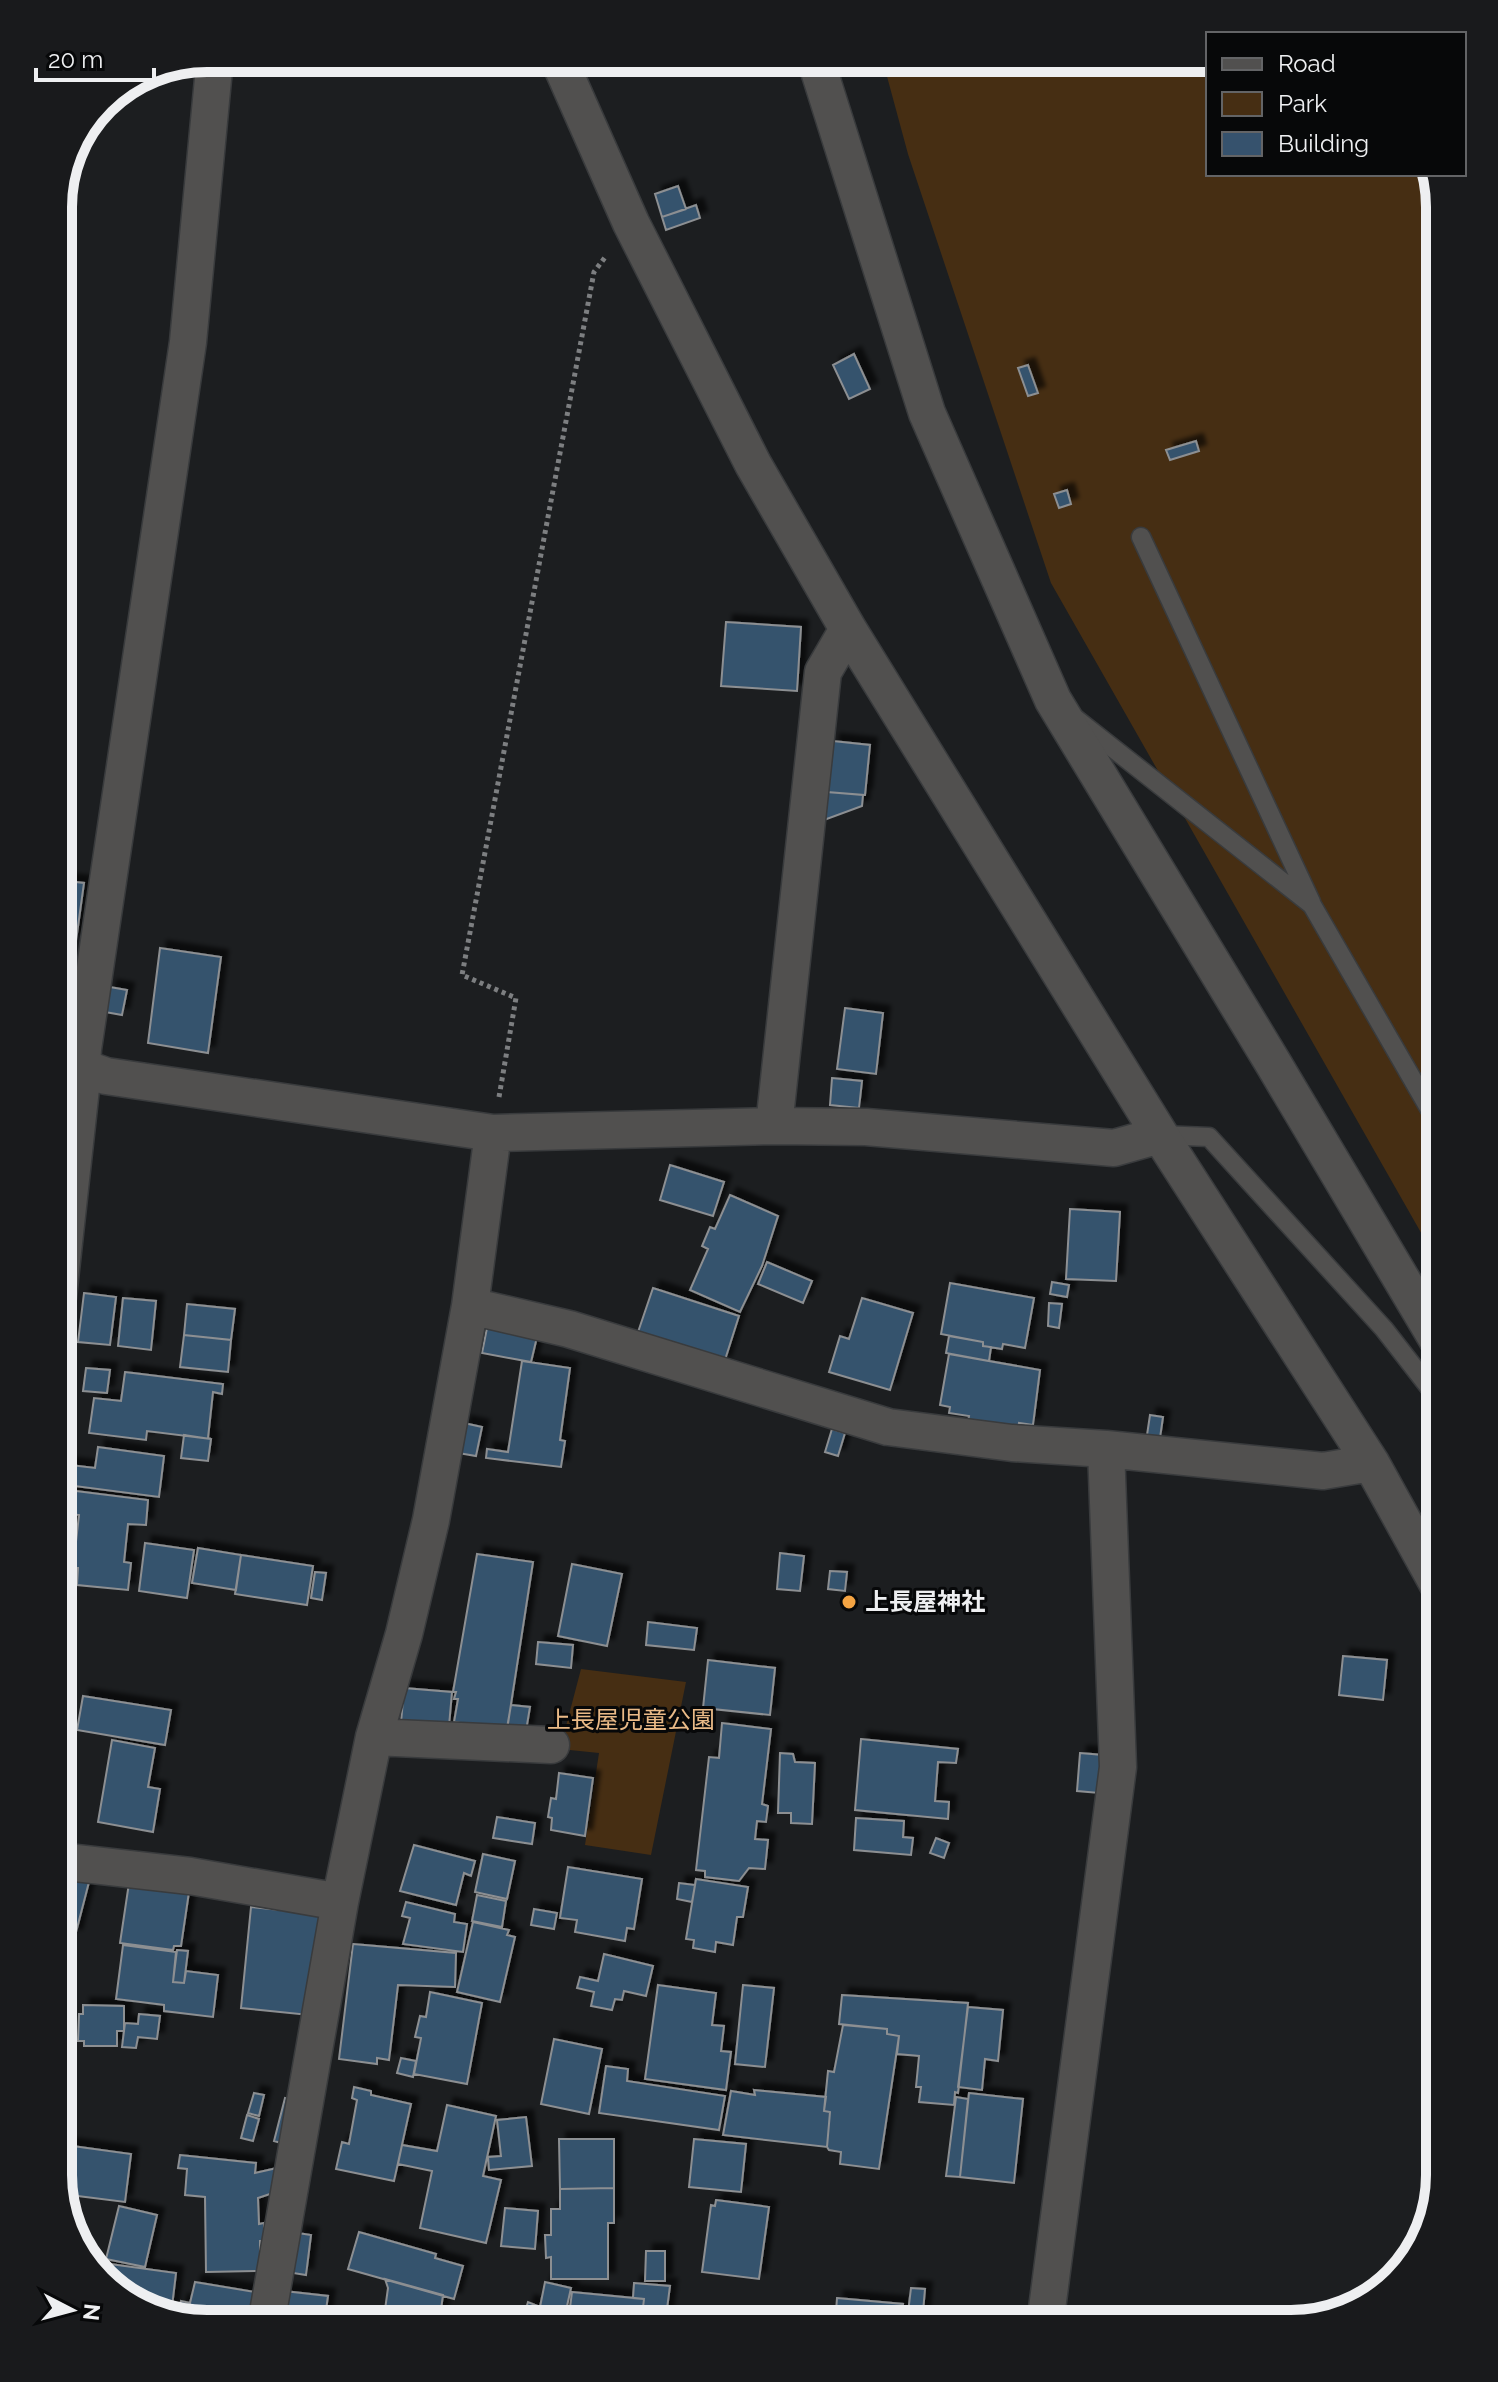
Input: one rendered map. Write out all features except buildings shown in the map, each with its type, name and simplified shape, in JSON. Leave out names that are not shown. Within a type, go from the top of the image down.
[{"type":"street","points":[[72,1053],[188,342],[214,72]]},
{"type":"street","points":[[564,72],[631,223],[753,464],[848,629],[1160,1135],[1371,1463],[1426,1563]]},
{"type":"street","points":[[819,72],[927,413],[1053,700],[1426,1320]]},
{"type":"street","points":[[774,1126],[823,672],[848,629]]},
{"type":"street","points":[[72,1066],[106,1076],[493,1133],[774,1126],[866,1127],[1114,1148],[1160,1135]]},
{"type":"street","points":[[72,1069],[81,1088],[72,1170]]},
{"type":"street","points":[[268,2310],[340,1902],[374,1737],[404,1634],[431,1520],[470,1306],[493,1133]]},
{"type":"street","points":[[470,1306],[569,1329],[888,1427],[1012,1443],[1106,1449],[1323,1471],[1371,1463]]},
{"type":"street","points":[[1047,2310],[1118,1767],[1106,1449]]},
{"type":"street","points":[[374,1737],[551,1745]]},
{"type":"street","points":[[72,1863],[190,1876],[340,1902]]},
{"type":"lane","points":[[1141,537],[1312,905],[1426,1103]]},
{"type":"lane","points":[[1053,700],[1312,905]]},
{"type":"lane","points":[[1160,1135],[1209,1137],[1384,1329],[1426,1383]]},
{"type":"path","points":[[493,1133],[516,998],[462,975],[594,272],[631,223]]},
{"type":"green space","points":[[886,72],[1206,72],[1206,176],[1422,176],[1426,207],[1426,1241],[1051,583],[908,154]]},
{"type":"green space","name":"上長屋児童公園","points":[[581,1669],[686,1682],[651,1855],[585,1845],[599,1753],[560,1749]]},
{"type":"place","name":"上長屋神社","points":[[849,1602]]}]
